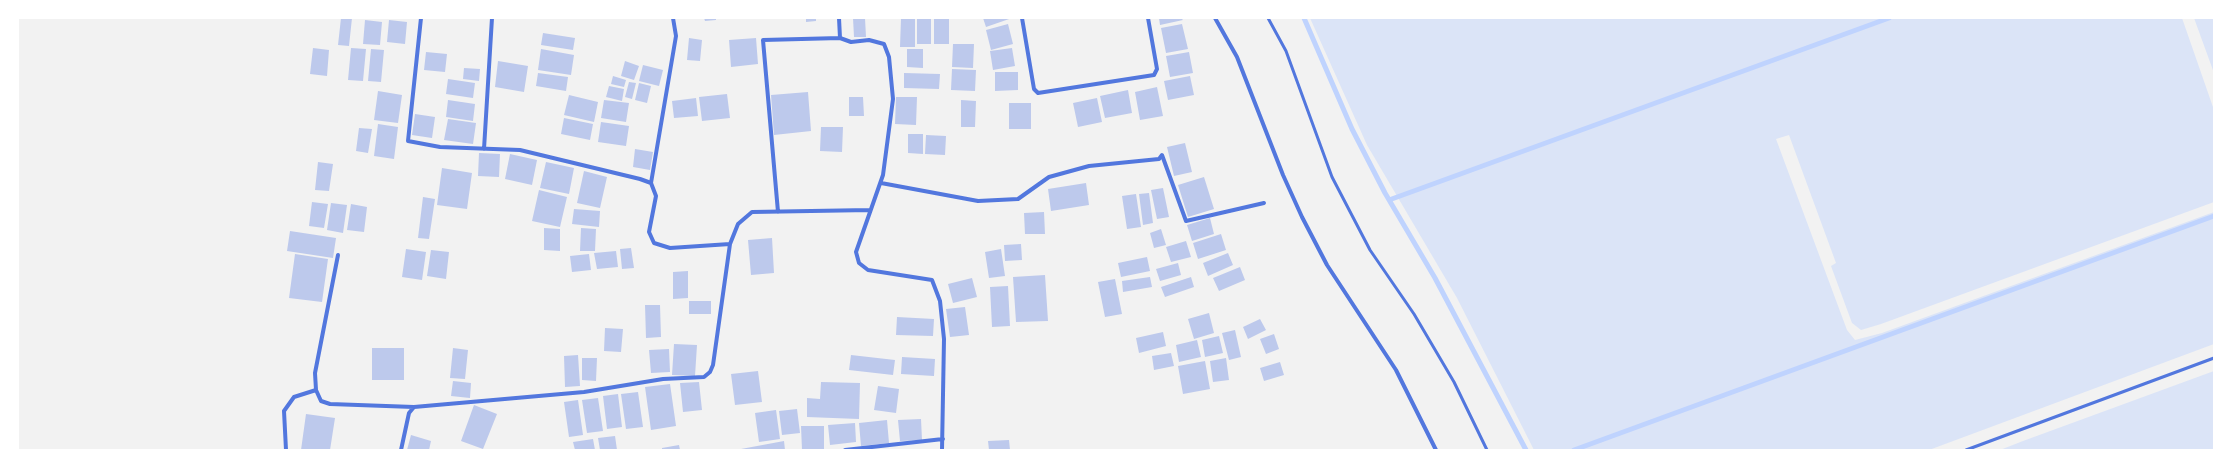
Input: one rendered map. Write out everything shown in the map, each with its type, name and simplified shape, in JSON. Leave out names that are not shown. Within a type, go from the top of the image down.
[{"type":"street","points":[[421,18],[408,141],[440,146],[520,150],[651,183]]},
{"type":"street","points":[[484,149],[492,18]]},
{"type":"street","points":[[673,18],[676,36],[651,183],[656,196],[650,232],[654,243],[670,248],[730,244]]},
{"type":"street","points":[[839,18],[840,38]]},
{"type":"street","points":[[1022,18],[1034,89],[1038,93],[1154,75],[1157,70],[1148,18]]},
{"type":"street","points":[[1215,18],[1237,57],[1283,175],[1327,266],[1396,370],[1436,450]]},
{"type":"street","points":[[778,212],[763,40],[840,38],[851,42],[869,40],[884,44],[889,57],[893,99],[881,183],[856,252],[859,263],[868,270],[932,280],[940,301],[944,339],[942,450]]},
{"type":"street","points":[[881,183],[978,201],[1018,199],[1049,177],[1089,166],[1159,159],[1162,155],[1186,221],[1264,203]]},
{"type":"street","points":[[338,255],[315,373],[316,390],[321,401],[330,404],[414,407],[584,392],[663,379],[704,376],[710,372],[713,365],[730,244],[738,224],[752,212],[870,210]]},
{"type":"street","points":[[286,450],[284,411],[294,397],[316,390]]},
{"type":"street","points":[[401,450],[408,413],[414,407]]},
{"type":"street","points":[[845,450],[943,438]]},
{"type":"lane","points":[[1268,18],[1286,51],[1332,177],[1370,250],[1414,314],[1454,382],[1487,450]]},
{"type":"lane","points":[[1966,450],[2214,358]]},
{"type":"shaded area","points":[[1310,18],[2182,18],[2214,110],[2214,202],[1861,330],[1852,323],[1831,266],[1836,263],[1789,135],[1776,139],[1847,330],[1855,340],[1882,333],[2214,212],[2214,344],[1929,450],[1534,450],[1457,298],[1367,145]]},
{"type":"shaded area","points":[[2194,18],[2214,18],[2214,73]]},
{"type":"shaded area","points":[[2214,371],[2214,450],[2000,450],[2023,441]]},
{"type":"building","points":[[341,18],[352,18],[349,46],[338,45]]},
{"type":"building","points":[[704,18],[716,18],[716,20],[705,21]]},
{"type":"building","points":[[806,18],[816,18],[816,21],[806,22]]},
{"type":"building","points":[[853,18],[865,18],[866,37],[854,37]]},
{"type":"building","points":[[901,18],[915,18],[915,47],[900,47]]},
{"type":"building","points":[[917,18],[931,18],[931,44],[917,44]]},
{"type":"building","points":[[934,18],[949,18],[949,44],[934,44]]},
{"type":"building","points":[[983,18],[1012,18],[986,27]]},
{"type":"building","points":[[1159,18],[1181,18],[1183,20],[1160,25]]},
{"type":"building","points":[[365,20],[382,22],[380,45],[363,44]]},
{"type":"building","points":[[389,20],[407,22],[405,44],[387,42]]},
{"type":"building","points":[[1008,24],[1013,44],[991,50],[986,30]]},
{"type":"building","points":[[1182,24],[1188,49],[1166,53],[1161,28]]},
{"type":"building","points":[[543,33],[575,38],[573,50],[541,45]]},
{"type":"building","points":[[689,38],[702,40],[700,61],[687,60]]},
{"type":"building","points":[[756,38],[758,64],[731,67],[729,40]]},
{"type":"building","points":[[953,44],[974,44],[973,68],[952,67]]},
{"type":"building","points":[[313,48],[329,50],[327,76],[310,74]]},
{"type":"building","points":[[351,48],[366,49],[363,81],[348,80]]},
{"type":"building","points":[[1012,48],[1015,66],[993,70],[990,51]]},
{"type":"building","points":[[371,49],[384,50],[381,82],[368,81]]},
{"type":"building","points":[[541,49],[574,55],[571,75],[538,70]]},
{"type":"building","points":[[907,49],[923,49],[923,68],[907,67]]},
{"type":"building","points":[[426,52],[447,54],[445,72],[424,70]]},
{"type":"building","points":[[1189,52],[1193,73],[1170,77],[1166,56]]},
{"type":"building","points":[[498,61],[528,66],[524,92],[495,87]]},
{"type":"building","points":[[625,61],[639,66],[634,80],[621,76]]},
{"type":"building","points":[[643,65],[663,70],[659,86],[639,81]]},
{"type":"building","points":[[464,68],[480,69],[479,81],[463,79]]},
{"type":"building","points":[[952,69],[976,70],[975,91],[951,90]]},
{"type":"building","points":[[995,72],[1018,72],[1018,90],[995,91]]},
{"type":"building","points":[[538,73],[568,77],[566,91],[536,86]]},
{"type":"building","points":[[904,73],[940,74],[939,89],[904,88]]},
{"type":"building","points":[[613,76],[626,80],[624,87],[611,84]]},
{"type":"building","points":[[1190,76],[1194,95],[1168,100],[1164,81]]},
{"type":"building","points":[[448,79],[475,83],[473,98],[446,94]]},
{"type":"building","points":[[629,82],[636,83],[632,99],[625,97]]},
{"type":"building","points":[[639,83],[651,86],[647,103],[635,100]]},
{"type":"building","points":[[609,86],[624,89],[622,101],[606,97]]},
{"type":"building","points":[[1157,87],[1163,116],[1140,120],[1135,92]]},
{"type":"building","points":[[1128,90],[1132,113],[1105,118],[1100,96]]},
{"type":"building","points":[[378,91],[402,95],[398,123],[374,120]]},
{"type":"building","points":[[808,92],[811,131],[774,135],[771,95]]},
{"type":"building","points":[[727,94],[730,118],[702,121],[699,97]]},
{"type":"building","points":[[569,95],[598,102],[594,122],[564,115]]},
{"type":"building","points":[[849,97],[863,97],[864,116],[849,116]]},
{"type":"building","points":[[896,97],[917,97],[916,125],[895,124]]},
{"type":"building","points":[[696,98],[698,116],[674,118],[672,101]]},
{"type":"building","points":[[1097,98],[1102,122],[1078,127],[1073,103]]},
{"type":"building","points":[[448,100],[475,104],[473,121],[446,117]]},
{"type":"building","points":[[604,100],[629,103],[626,122],[601,118]]},
{"type":"building","points":[[961,100],[976,101],[975,127],[961,127]]},
{"type":"building","points":[[1009,103],[1031,103],[1031,129],[1009,129]]},
{"type":"building","points":[[415,114],[435,117],[432,138],[412,135]]},
{"type":"building","points":[[564,118],[593,124],[590,140],[561,134]]},
{"type":"building","points":[[448,119],[476,123],[473,144],[444,140]]},
{"type":"building","points":[[601,122],[629,126],[626,146],[598,142]]},
{"type":"building","points":[[378,124],[398,127],[394,159],[374,156]]},
{"type":"building","points":[[821,127],[843,127],[842,152],[820,151]]},
{"type":"building","points":[[359,128],[372,129],[368,153],[356,151]]},
{"type":"building","points":[[908,134],[923,134],[923,154],[908,153]]},
{"type":"building","points":[[926,135],[946,136],[945,155],[925,154]]},
{"type":"building","points":[[1185,143],[1192,172],[1174,176],[1167,147]]},
{"type":"building","points":[[635,149],[653,152],[650,170],[633,167]]},
{"type":"building","points":[[479,153],[500,154],[499,177],[478,176]]},
{"type":"building","points":[[510,154],[537,160],[532,185],[505,179]]},
{"type":"building","points":[[318,162],[333,164],[329,191],[315,190]]},
{"type":"building","points":[[546,162],[574,168],[569,194],[540,188]]},
{"type":"building","points":[[442,168],[472,173],[467,209],[437,205]]},
{"type":"building","points":[[584,171],[607,177],[600,208],[577,203]]},
{"type":"building","points":[[1204,177],[1214,209],[1188,217],[1178,185]]},
{"type":"building","points":[[1086,183],[1089,205],[1051,211],[1048,189]]},
{"type":"building","points":[[1163,188],[1169,217],[1157,219],[1151,190]]},
{"type":"building","points":[[539,190],[567,197],[560,227],[532,221]]},
{"type":"building","points":[[1149,193],[1153,223],[1143,225],[1139,194]]},
{"type":"building","points":[[1136,194],[1141,227],[1127,229],[1122,196]]},
{"type":"building","points":[[423,197],[435,199],[429,239],[418,238]]},
{"type":"building","points":[[312,202],[328,204],[324,228],[309,226]]},
{"type":"building","points":[[331,203],[347,205],[343,233],[327,230]]},
{"type":"building","points":[[351,204],[367,207],[364,232],[347,230]]},
{"type":"building","points":[[574,209],[600,211],[599,227],[572,224]]},
{"type":"building","points":[[1044,212],[1045,234],[1025,234],[1024,213]]},
{"type":"building","points":[[1210,218],[1214,234],[1192,241],[1187,225]]},
{"type":"building","points":[[544,228],[560,229],[560,251],[544,250]]},
{"type":"building","points":[[581,228],[596,229],[595,251],[580,251]]},
{"type":"building","points":[[1161,229],[1166,245],[1154,248],[1150,233]]},
{"type":"building","points":[[290,231],[336,238],[333,258],[287,251]]},
{"type":"building","points":[[1221,234],[1226,250],[1198,259],[1193,243]]},
{"type":"building","points":[[772,238],[774,273],[751,275],[748,240]]},
{"type":"building","points":[[1186,241],[1191,257],[1171,262],[1166,247]]},
{"type":"building","points":[[1021,244],[1022,260],[1005,261],[1004,245]]},
{"type":"building","points":[[631,248],[634,268],[622,269],[620,249]]},
{"type":"building","points":[[406,249],[426,252],[422,280],[402,277]]},
{"type":"building","points":[[1001,249],[1005,276],[989,278],[985,252]]},
{"type":"building","points":[[431,250],[449,252],[446,279],[427,276]]},
{"type":"building","points":[[616,251],[618,267],[597,269],[594,253]]},
{"type":"building","points":[[1228,253],[1233,265],[1208,276],[1203,263]]},
{"type":"building","points":[[295,254],[328,259],[322,302],[289,298]]},
{"type":"building","points":[[589,254],[591,270],[572,272],[570,256]]},
{"type":"building","points":[[1147,257],[1150,271],[1121,277],[1118,263]]},
{"type":"building","points":[[1178,263],[1181,275],[1160,281],[1156,269]]},
{"type":"building","points":[[1240,267],[1245,280],[1219,291],[1213,278]]},
{"type":"building","points":[[688,271],[688,298],[673,299],[673,272]]},
{"type":"building","points":[[1045,275],[1048,321],[1016,322],[1013,277]]},
{"type":"building","points":[[1150,277],[1152,287],[1123,292],[1122,281]]},
{"type":"building","points":[[1191,277],[1194,287],[1165,297],[1161,287]]},
{"type":"building","points":[[972,278],[977,297],[953,303],[948,284]]},
{"type":"building","points":[[1115,279],[1122,314],[1105,317],[1098,282]]},
{"type":"building","points":[[1008,286],[1010,326],[992,327],[990,287]]},
{"type":"building","points":[[689,301],[711,301],[711,314],[689,314]]},
{"type":"building","points":[[645,305],[660,305],[661,337],[646,338]]},
{"type":"building","points":[[965,307],[969,335],[950,337],[946,309]]},
{"type":"building","points":[[1209,313],[1214,333],[1194,339],[1188,319]]},
{"type":"building","points":[[897,317],[934,319],[933,336],[896,335]]},
{"type":"building","points":[[1260,319],[1266,330],[1248,339],[1243,327]]},
{"type":"building","points":[[605,328],[623,329],[621,352],[604,351]]},
{"type":"building","points":[[1235,330],[1241,357],[1229,360],[1222,333]]},
{"type":"building","points":[[1163,332],[1166,346],[1139,353],[1136,338]]},
{"type":"building","points":[[1274,334],[1279,349],[1266,354],[1260,339]]},
{"type":"building","points":[[1219,336],[1223,353],[1205,357],[1202,340]]},
{"type":"building","points":[[1197,340],[1201,357],[1179,362],[1176,345]]},
{"type":"building","points":[[674,344],[697,345],[695,376],[672,375]]},
{"type":"building","points":[[372,348],[404,348],[404,380],[372,380]]},
{"type":"building","points":[[453,348],[468,350],[465,379],[450,378]]},
{"type":"building","points":[[669,349],[670,372],[651,373],[649,350]]},
{"type":"building","points":[[1171,353],[1174,366],[1154,370],[1152,356]]},
{"type":"building","points":[[578,355],[580,386],[565,387],[564,356]]},
{"type":"building","points":[[851,355],[895,360],[893,375],[849,370]]},
{"type":"building","points":[[902,357],[935,359],[934,376],[901,374]]},
{"type":"building","points":[[582,358],[597,358],[596,381],[582,380]]},
{"type":"building","points":[[1226,358],[1229,380],[1213,382],[1210,361]]},
{"type":"building","points":[[1205,361],[1210,389],[1183,394],[1178,366]]},
{"type":"building","points":[[1280,362],[1284,375],[1264,381],[1260,368]]},
{"type":"building","points":[[758,371],[762,402],[735,405],[731,374]]},
{"type":"building","points":[[453,381],[471,383],[470,398],[451,396]]},
{"type":"building","points":[[699,382],[702,410],[683,412],[680,383]]},
{"type":"building","points":[[821,382],[860,383],[859,419],[807,417],[807,398],[820,399]]},
{"type":"building","points":[[670,384],[676,426],[651,430],[645,387]]},
{"type":"building","points":[[878,386],[899,389],[896,413],[874,410]]},
{"type":"building","points":[[638,392],[643,427],[626,429],[621,394]]},
{"type":"building","points":[[618,394],[622,427],[607,429],[603,396]]},
{"type":"building","points":[[598,398],[603,431],[587,433],[582,400]]},
{"type":"building","points":[[578,400],[583,435],[569,437],[564,402]]},
{"type":"building","points":[[474,405],[497,414],[483,449],[461,441]]},
{"type":"building","points":[[797,409],[800,433],[782,435],[779,411]]},
{"type":"building","points":[[776,410],[780,439],[759,442],[755,413]]},
{"type":"building","points":[[306,414],[335,418],[330,450],[301,450]]},
{"type":"building","points":[[921,419],[922,440],[900,441],[898,420]]},
{"type":"building","points":[[887,420],[889,443],[861,446],[859,423]]},
{"type":"building","points":[[855,423],[856,442],[830,445],[828,425]]},
{"type":"building","points":[[801,426],[824,426],[824,450],[802,450]]},
{"type":"building","points":[[411,435],[431,441],[429,450],[407,450]]},
{"type":"building","points":[[615,436],[617,450],[600,450],[598,438]]},
{"type":"building","points":[[593,439],[595,450],[575,450],[573,442]]},
{"type":"building","points":[[1009,440],[1010,450],[989,450],[988,441]]},
{"type":"building","points":[[784,441],[785,450],[741,450],[741,449]]},
{"type":"building","points":[[679,445],[680,450],[662,450],[662,448]]},
{"type":"waterway","points":[[1304,18],[1352,129],[1385,193],[1435,278],[1526,450]]},
{"type":"waterway","points":[[1389,200],[1889,18]]},
{"type":"waterway","points":[[1574,450],[2214,216]]}]
